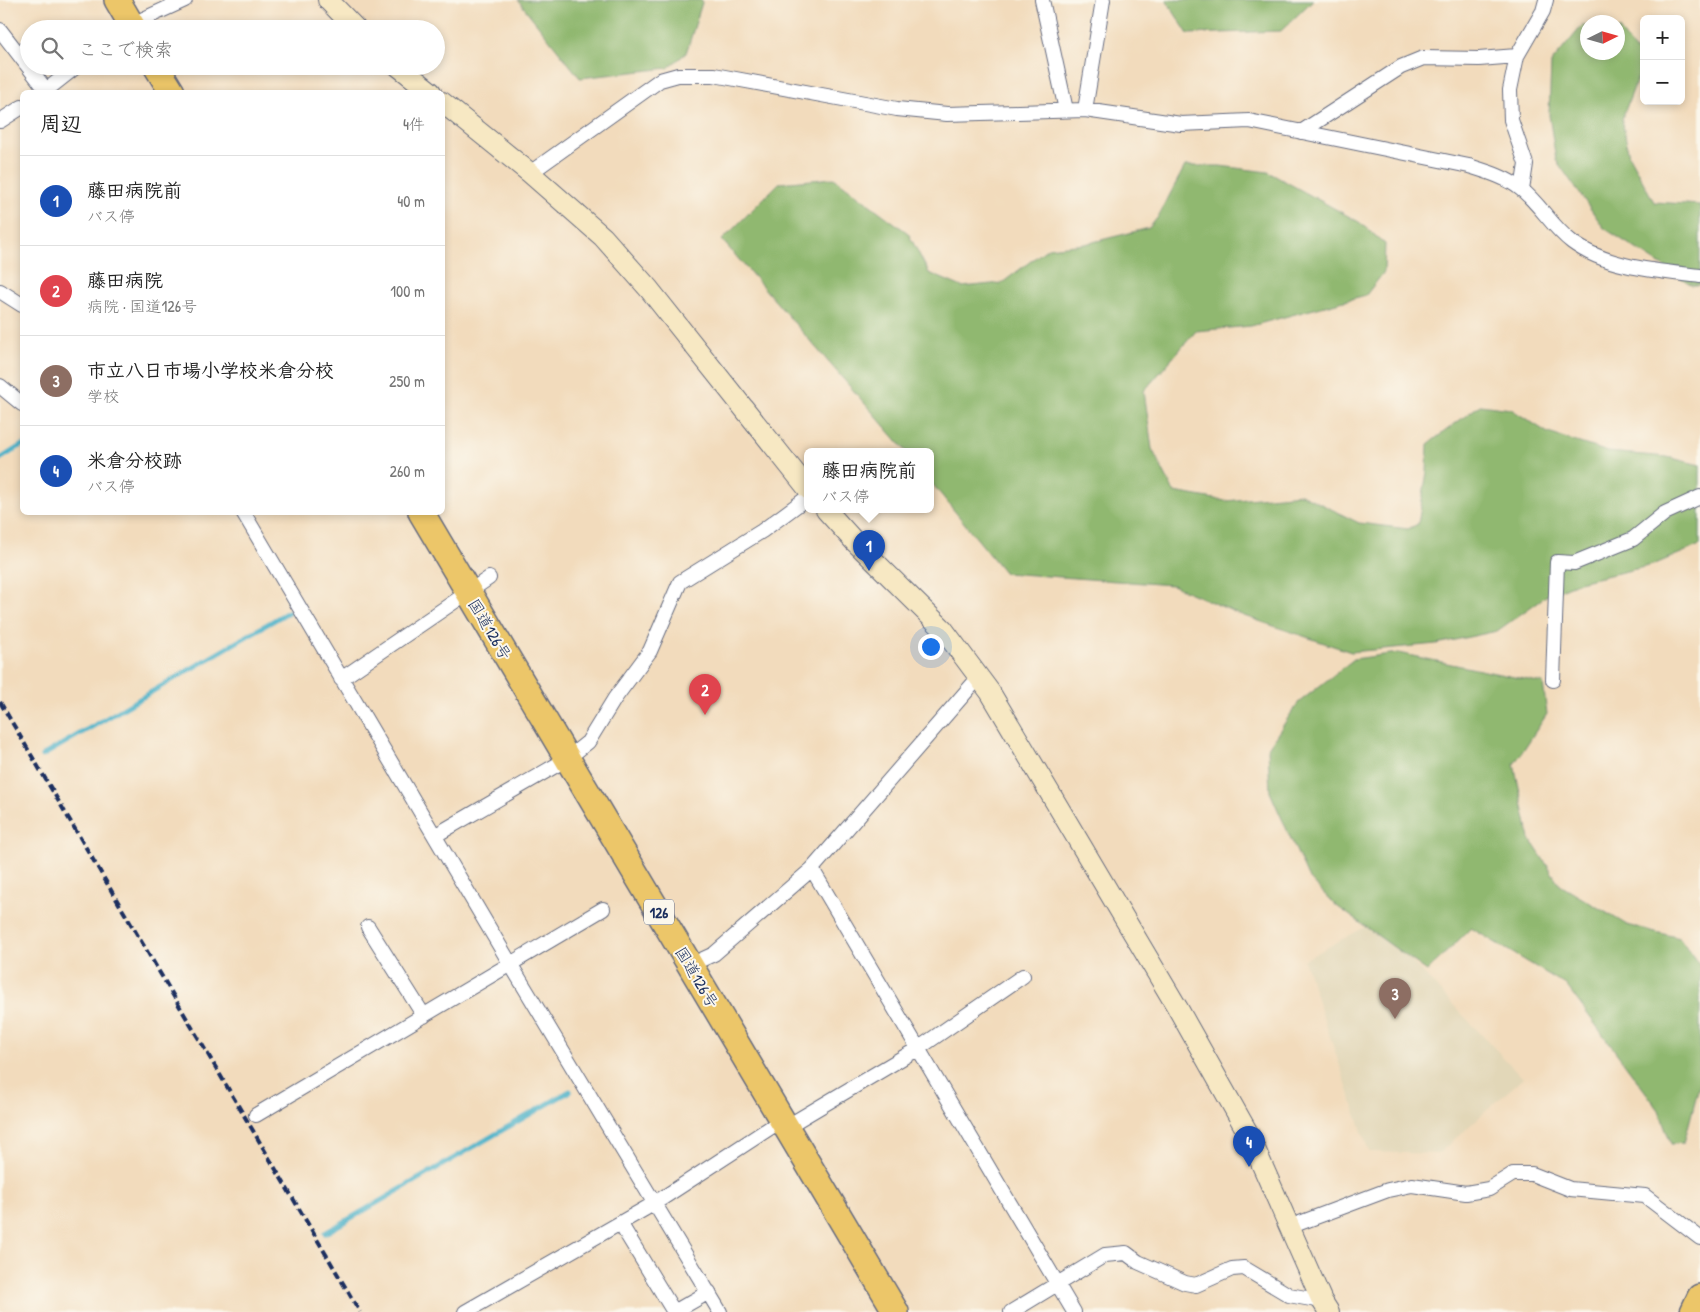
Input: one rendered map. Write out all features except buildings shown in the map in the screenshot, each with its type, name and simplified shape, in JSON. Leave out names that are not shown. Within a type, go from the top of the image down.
[{"type":"highway","points":[[117,0],[127,20]]},
{"type":"highway","points":[[162,75],[171,90]]},
{"type":"highway","name":"国道126号","points":[[423,515],[896,1312]]},
{"type":"highway","points":[[1693,1312],[1700,1297]]},
{"type":"street","points":[[144,20],[185,0]]},
{"type":"street","points":[[328,0],[347,20]]},
{"type":"street","points":[[1042,0],[1066,110]]},
{"type":"street","points":[[1085,110],[1103,0]]},
{"type":"street","points":[[1522,190],[1526,164],[1511,120],[1510,90],[1517,56],[1543,11],[1546,0]]},
{"type":"street","points":[[0,30],[20,57]]},
{"type":"street","points":[[1301,132],[1401,67],[1423,58],[1479,59],[1517,56]]},
{"type":"street","points":[[33,75],[45,90]]},
{"type":"street","points":[[48,90],[66,75]]},
{"type":"street","points":[[409,75],[428,90]]},
{"type":"street","points":[[530,172],[660,80],[678,75],[714,75],[898,109],[947,114],[1085,110],[1180,124],[1249,122],[1469,166],[1500,176],[1522,190],[1559,231],[1582,247],[1622,264],[1700,276]]},
{"type":"street","points":[[445,104],[530,172],[603,238],[642,282],[804,484]]},
{"type":"street","points":[[0,121],[20,111]]},
{"type":"street","points":[[0,291],[20,304]]},
{"type":"street","points":[[0,386],[20,402]]},
{"type":"street","points":[[1553,680],[1556,562],[1574,563],[1633,540],[1666,513],[1700,497]]},
{"type":"street","points":[[436,835],[567,759],[588,742],[610,706],[650,651],[680,582],[762,531],[804,500]]},
{"type":"street","points":[[829,513],[943,629],[979,677],[1177,1007],[1248,1133],[1326,1307]]},
{"type":"street","points":[[245,515],[341,679],[436,835],[511,965],[720,1312]]},
{"type":"street","points":[[341,679],[489,578]]},
{"type":"street","points":[[690,965],[714,954],[812,869],[979,677]]},
{"type":"street","points":[[812,869],[1074,1312]]},
{"type":"street","points":[[256,1115],[603,909]]},
{"type":"street","points":[[368,927],[424,1016]]},
{"type":"street","points":[[465,1312],[655,1203],[784,1123],[919,1048],[1023,976]]},
{"type":"street","points":[[1289,1227],[1388,1190],[1412,1185],[1466,1193],[1489,1189],[1513,1174],[1532,1174],[1570,1189],[1645,1196],[1700,1238]]},
{"type":"street","points":[[620,1223],[674,1312],[709,1292]]},
{"type":"street","points":[[1011,1312],[1105,1255],[1126,1253],[1138,1262],[1185,1283],[1196,1285],[1232,1269],[1244,1268],[1289,1295],[1326,1307]]},
{"type":"shaded area","points":[[1374,922],[1523,1078],[1438,1154],[1369,1152],[1304,960]]},
{"type":"green space","points":[[518,0],[702,0],[702,3],[686,53],[668,68],[580,78]]},
{"type":"green space","points":[[1166,0],[1313,0],[1281,31],[1188,34]]},
{"type":"green space","points":[[1580,28],[1580,60],[1625,60],[1625,37],[1640,56],[1640,72],[1622,119],[1629,156],[1654,202],[1700,205],[1700,285],[1692,285],[1604,228],[1556,160],[1549,115],[1551,63]]},
{"type":"green space","points":[[1185,166],[1220,166],[1268,172],[1359,222],[1385,244],[1384,272],[1366,295],[1251,326],[1196,331],[1144,391],[1152,449],[1174,492],[1226,501],[1301,494],[1359,523],[1408,529],[1418,524],[1427,472],[1428,444],[1480,405],[1511,409],[1548,433],[1608,452],[1667,457],[1700,465],[1700,545],[1653,565],[1579,582],[1546,596],[1497,631],[1436,644],[1351,652],[1244,616],[1172,585],[1005,573],[934,486],[934,448],[904,448],[722,240],[779,183],[834,178],[908,233],[929,273],[962,287],[1002,283],[1048,248],[1085,244],[1149,228],[1158,217]]},
{"type":"green space","points":[[1398,653],[1543,683],[1547,714],[1514,764],[1530,839],[1560,885],[1627,925],[1680,938],[1700,966],[1700,1082],[1684,1143],[1671,1144],[1659,1110],[1566,985],[1471,928],[1427,971],[1334,904],[1308,877],[1270,792],[1268,748],[1298,703],[1354,659]]},
{"type":"waterway","points":[[0,459],[20,446]]},
{"type":"waterway","points":[[42,756],[288,612]]},
{"type":"waterway","points":[[325,1233],[570,1091]]},
{"type":"railway","points":[[0,702],[360,1312]]},
{"type":"place","name":"藤田病院前","points":[[869,571]]},
{"type":"place","name":"藤田病院","points":[[705,715]]},
{"type":"place","name":"市立八日市場小学校米倉分校","points":[[1395,1019]]},
{"type":"place","name":"米倉分校跡","points":[[1249,1167]]}]
